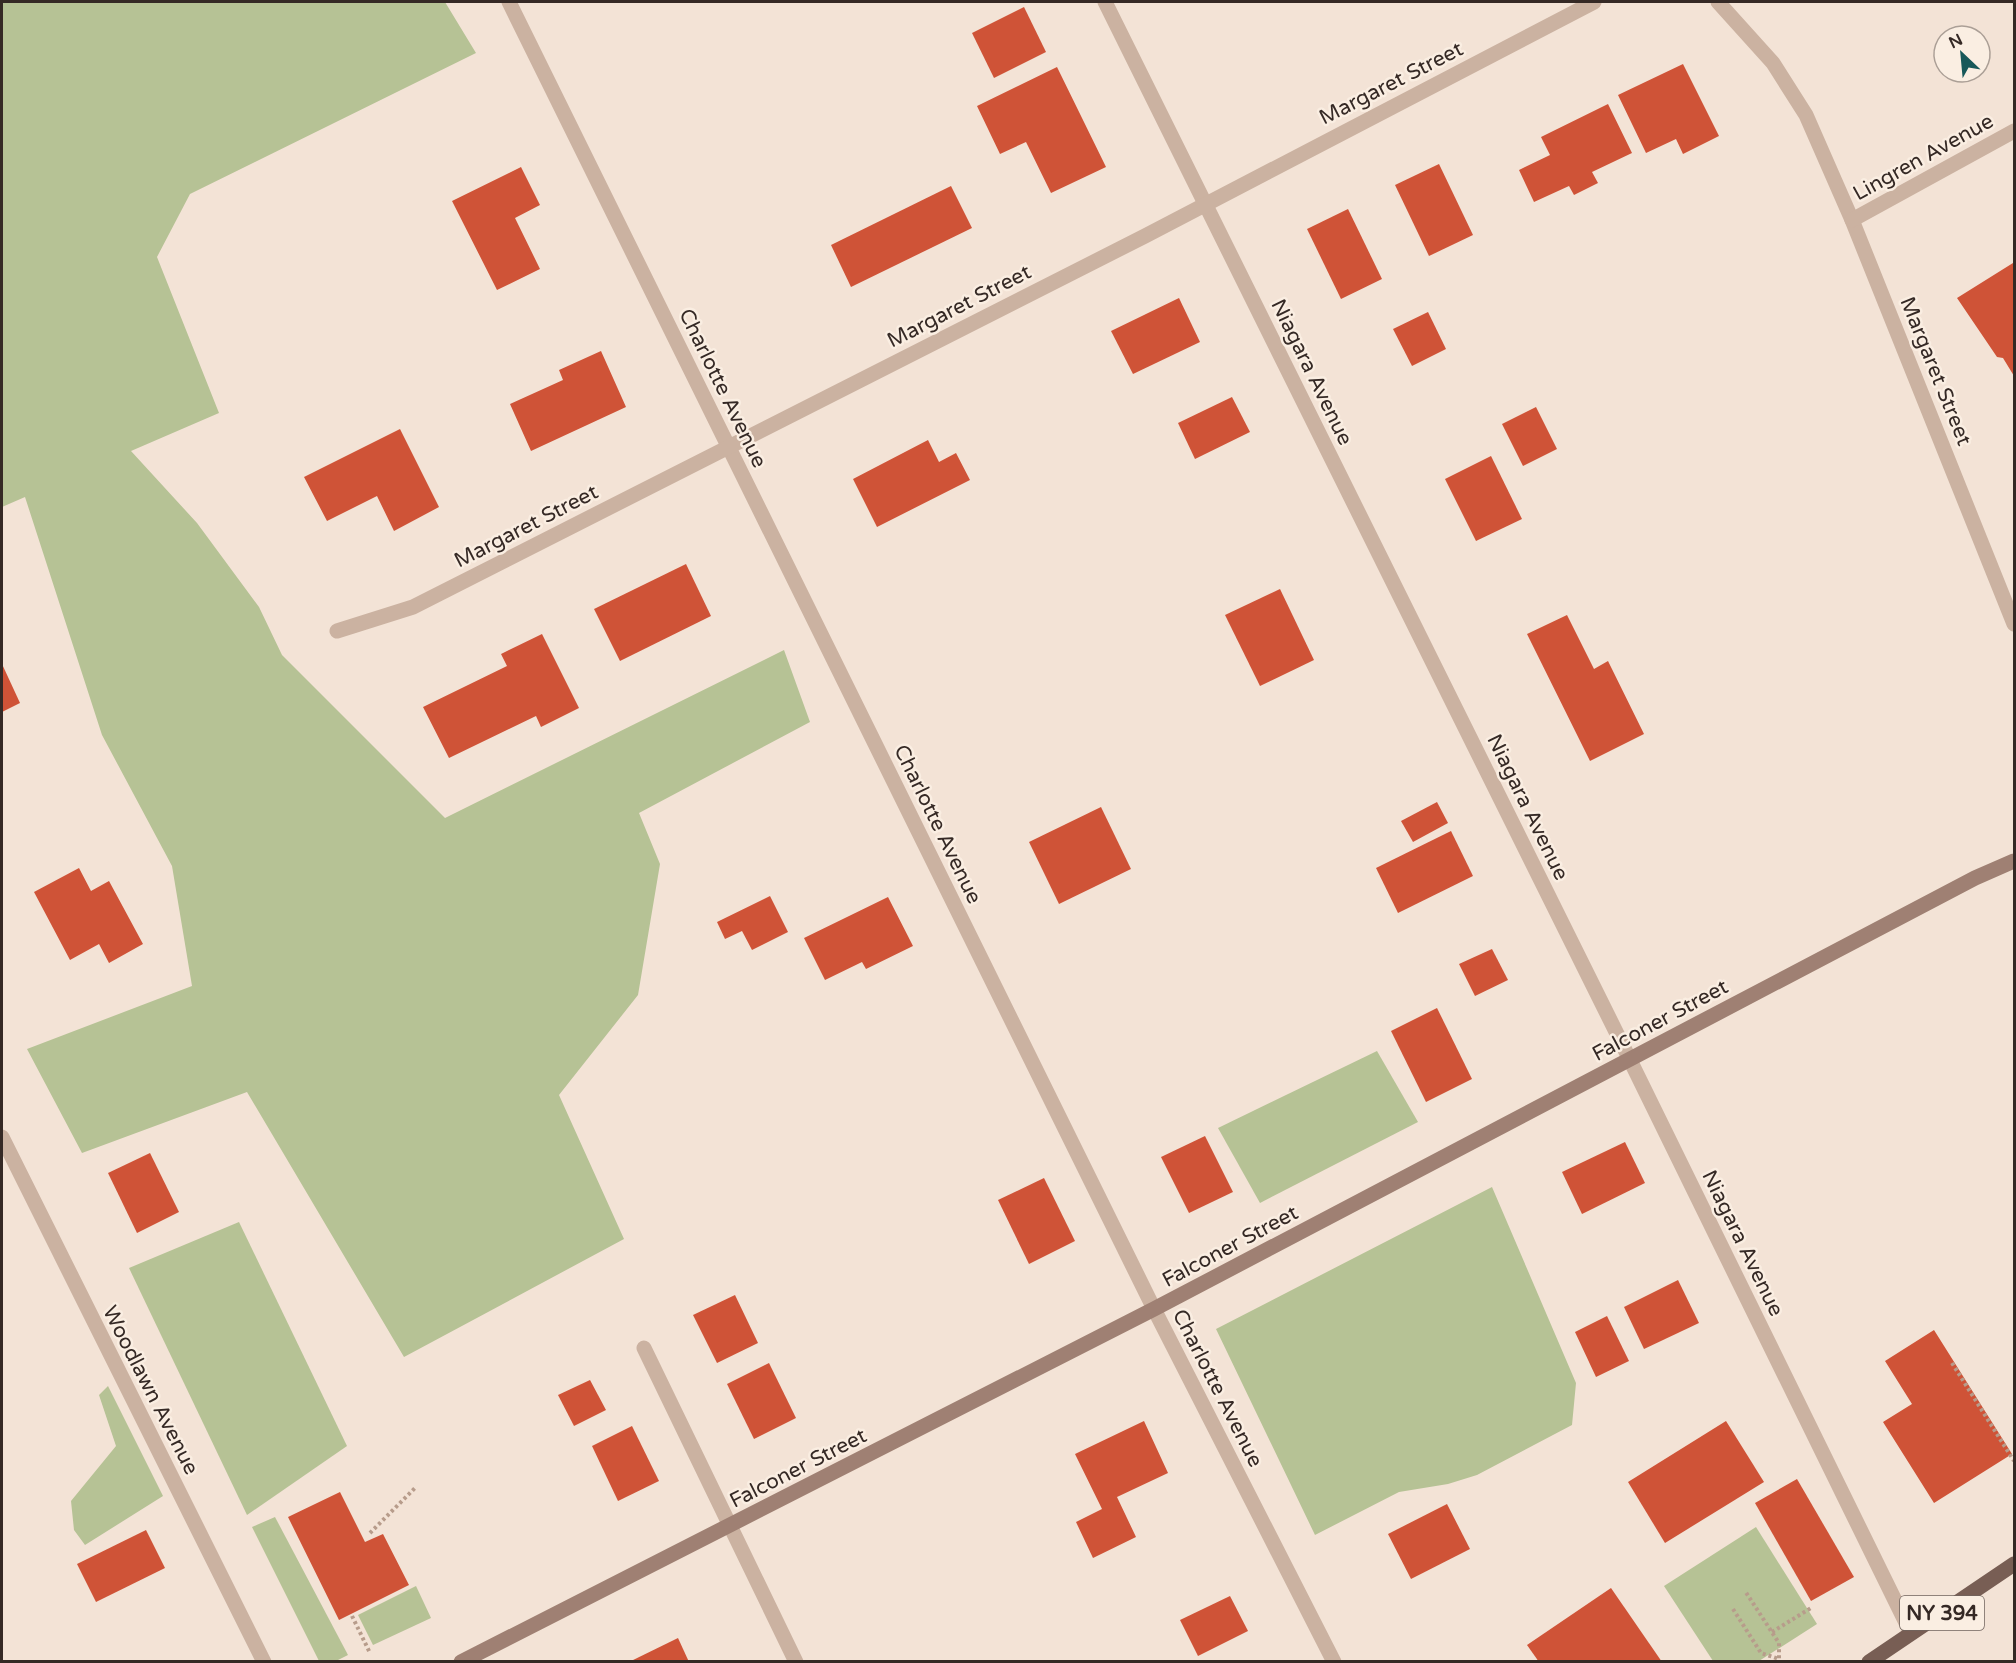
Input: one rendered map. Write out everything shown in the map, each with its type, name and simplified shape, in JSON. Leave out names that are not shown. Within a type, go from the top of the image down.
[{"type":"main road","name":"NY 394","points":[[1869,1662],[2014,1564]]},
{"type":"street","name":"Charlotte Avenue","points":[[509,2],[1154,1309],[1334,1662]]},
{"type":"street","name":"Niagara Avenue","points":[[1105,2],[1630,1060],[1911,1633]]},
{"type":"street","name":"Margaret Street","points":[[337,631],[413,607],[1205,204],[1594,2]]},
{"type":"street","name":"Margaret Street","points":[[1718,2],[1773,63],[1791,87],[1815,135],[1852,220],[2014,624]]},
{"type":"street","name":"Lingren Avenue","points":[[1852,220],[2014,131]]},
{"type":"street","name":"Falconer Street","points":[[461,1662],[730,1527],[1154,1309],[1964,883],[2014,861]]},
{"type":"street","name":"Woodlawn Avenue","points":[[2,1137],[264,1662]]},
{"type":"street","points":[[644,1348],[796,1662]]},
{"type":"path","points":[[1952,1363],[2014,1461]]},
{"type":"path","points":[[370,1533],[416,1487]]},
{"type":"path","points":[[1733,1609],[1761,1653],[1779,1659],[1779,1643],[1745,1591]]},
{"type":"path","points":[[1772,1632],[1811,1608]]},
{"type":"path","points":[[352,1616],[370,1653]]},
{"type":"green space","points":[[2,2],[445,2],[476,53],[190,194],[157,257],[219,413],[131,451],[197,523],[259,607],[282,655],[445,818],[784,650],[810,722],[639,813],[660,864],[638,995],[559,1095],[624,1239],[404,1357],[247,1092],[82,1153],[27,1049],[192,986],[172,866],[102,735],[25,497],[2,507]]},
{"type":"green space","points":[[1377,1051],[1418,1122],[1260,1203],[1218,1128]]},
{"type":"green space","points":[[1492,1187],[1576,1383],[1572,1425],[1477,1475],[1448,1484],[1399,1492],[1315,1535],[1216,1329]]},
{"type":"green space","points":[[239,1222],[347,1446],[247,1515],[129,1268]]},
{"type":"green space","points":[[108,1386],[163,1496],[85,1545],[74,1530],[71,1501],[116,1446],[99,1395]]},
{"type":"green space","points":[[275,1517],[348,1655],[336,1661],[319,1661],[252,1527]]},
{"type":"green space","points":[[1756,1527],[1817,1624],[1759,1661],[1713,1661],[1664,1586]]},
{"type":"green space","points":[[416,1586],[431,1618],[373,1645],[358,1615]]},
{"type":"building","points":[[1024,7],[1046,52],[994,78],[972,33]]},
{"type":"building","points":[[1683,64],[1719,136],[1683,154],[1676,139],[1646,153],[1618,95]]},
{"type":"building","points":[[1057,67],[1106,167],[1051,193],[1026,142],[1000,154],[977,106]]},
{"type":"building","points":[[1608,104],[1632,153],[1592,172],[1598,183],[1574,195],[1569,186],[1534,202],[1519,170],[1550,155],[1541,137]]},
{"type":"building","points":[[1439,164],[1473,235],[1429,256],[1395,185]]},
{"type":"building","points":[[521,167],[540,205],[515,218],[540,269],[497,290],[452,201]]},
{"type":"building","points":[[951,186],[972,228],[851,287],[831,245]]},
{"type":"building","points":[[1348,209],[1382,279],[1341,299],[1307,229]]},
{"type":"building","points":[[2013,263],[2014,376],[2003,358],[1997,357],[1957,298]]},
{"type":"building","points":[[1179,298],[1200,342],[1133,374],[1111,331]]},
{"type":"building","points":[[1428,312],[1446,349],[1412,366],[1393,329]]},
{"type":"building","points":[[601,351],[626,407],[531,451],[510,404],[563,380],[559,370]]},
{"type":"building","points":[[1232,397],[1250,432],[1195,459],[1178,423]]},
{"type":"building","points":[[1536,407],[1557,449],[1523,466],[1502,424]]},
{"type":"building","points":[[400,429],[439,507],[394,531],[377,496],[327,521],[304,477]]},
{"type":"building","points":[[928,440],[939,462],[956,453],[970,480],[877,527],[853,479]]},
{"type":"building","points":[[1491,456],[1522,519],[1476,541],[1445,479]]},
{"type":"building","points":[[686,564],[711,616],[620,661],[594,609]]},
{"type":"building","points":[[1280,589],[1314,660],[1260,686],[1225,615]]},
{"type":"building","points":[[1567,615],[1594,669],[1608,661],[1644,734],[1590,761],[1527,634]]},
{"type":"building","points":[[542,634],[579,708],[541,727],[536,716],[449,758],[423,707],[507,666],[501,654]]},
{"type":"building","points":[[2,664],[20,703],[2,712]]},
{"type":"building","points":[[1437,802],[1448,823],[1413,842],[1401,821]]},
{"type":"building","points":[[1101,807],[1131,869],[1059,904],[1029,842]]},
{"type":"building","points":[[1451,831],[1473,876],[1398,913],[1376,868]]},
{"type":"building","points":[[79,868],[91,891],[109,881],[143,944],[109,963],[99,944],[70,960],[34,892]]},
{"type":"building","points":[[770,896],[788,932],[752,950],[742,931],[725,939],[717,922]]},
{"type":"building","points":[[888,897],[913,946],[866,969],[862,962],[825,980],[804,938]]},
{"type":"building","points":[[1492,949],[1508,980],[1475,996],[1459,964]]},
{"type":"building","points":[[1437,1008],[1472,1079],[1426,1102],[1391,1031]]},
{"type":"building","points":[[1205,1136],[1233,1192],[1189,1213],[1161,1157]]},
{"type":"building","points":[[1625,1142],[1645,1183],[1582,1214],[1562,1172]]},
{"type":"building","points":[[150,1153],[179,1212],[137,1233],[108,1173]]},
{"type":"building","points":[[1044,1178],[1075,1241],[1029,1264],[998,1200]]},
{"type":"building","points":[[1678,1280],[1699,1323],[1644,1349],[1624,1307]]},
{"type":"building","points":[[735,1295],[758,1343],[717,1363],[693,1315]]},
{"type":"building","points":[[1607,1316],[1629,1361],[1596,1377],[1575,1332]]},
{"type":"building","points":[[1934,1330],[2012,1454],[1934,1503],[1883,1422],[1912,1404],[1885,1361]]},
{"type":"building","points":[[769,1363],[796,1418],[754,1439],[727,1384]]},
{"type":"building","points":[[590,1380],[606,1410],[574,1426],[558,1395]]},
{"type":"building","points":[[1144,1421],[1168,1473],[1117,1497],[1136,1537],[1093,1558],[1076,1522],[1102,1509],[1075,1454]]},
{"type":"building","points":[[1726,1421],[1764,1482],[1665,1543],[1628,1482]]},
{"type":"building","points":[[632,1426],[659,1481],[618,1501],[592,1446]]},
{"type":"building","points":[[1797,1479],[1854,1577],[1811,1601],[1755,1503]]},
{"type":"building","points":[[340,1492],[365,1542],[383,1534],[409,1585],[339,1620],[288,1517]]},
{"type":"building","points":[[1447,1504],[1470,1549],[1411,1579],[1388,1534]]},
{"type":"building","points":[[146,1530],[165,1568],[96,1602],[77,1564]]},
{"type":"building","points":[[1611,1588],[1662,1662],[1539,1662],[1527,1645]]},
{"type":"building","points":[[1230,1596],[1248,1631],[1198,1656],[1180,1620]]},
{"type":"building","points":[[678,1638],[689,1662],[629,1662]]}]
